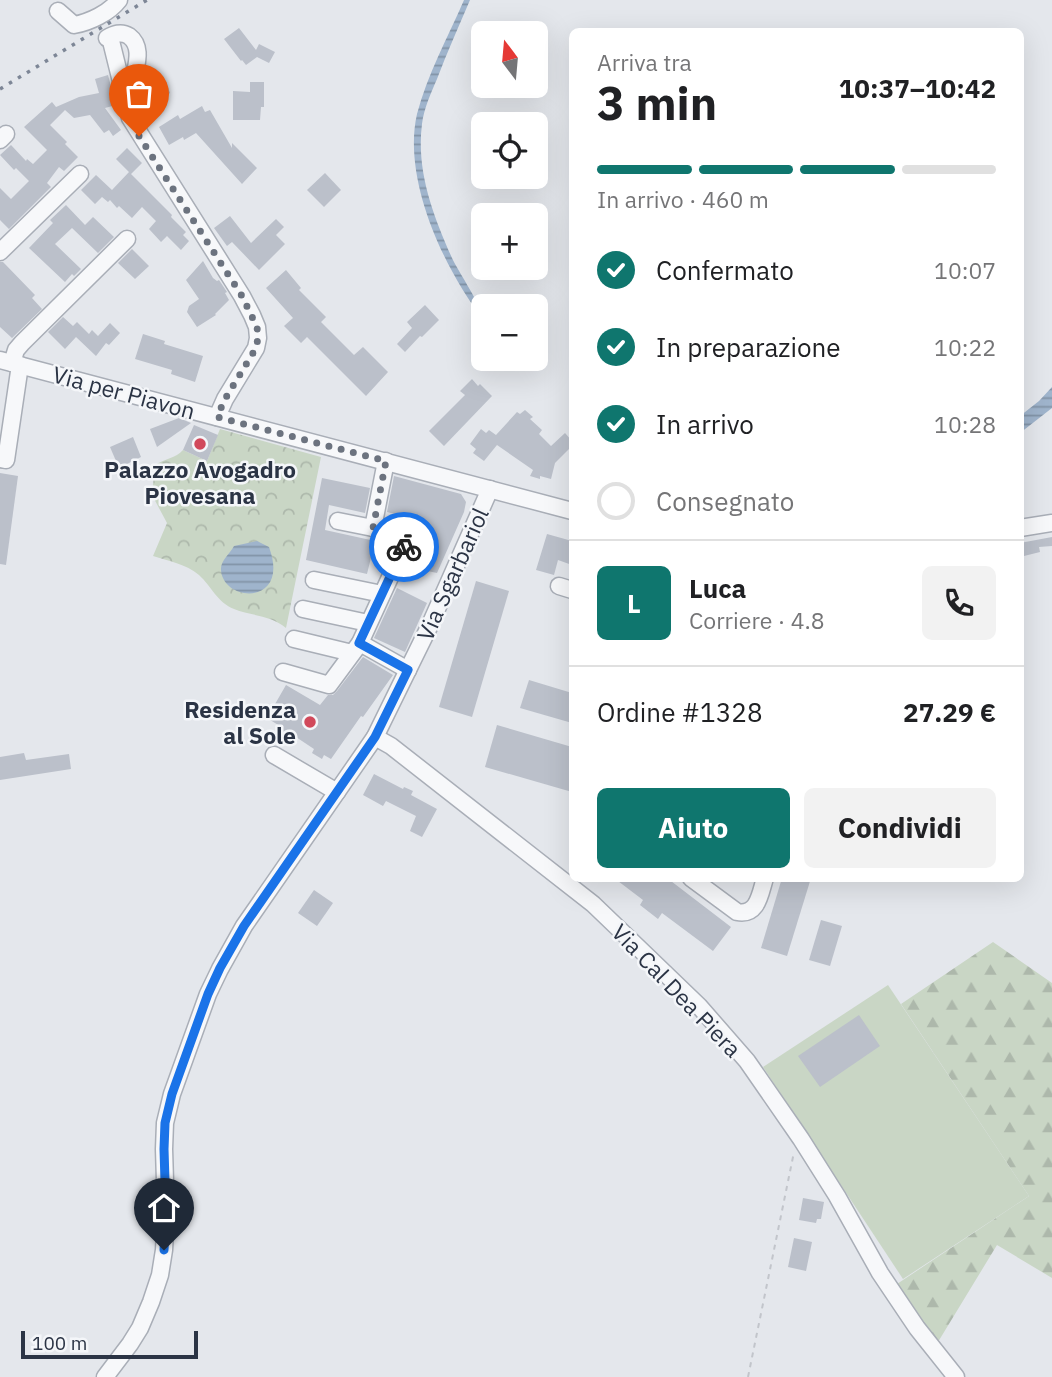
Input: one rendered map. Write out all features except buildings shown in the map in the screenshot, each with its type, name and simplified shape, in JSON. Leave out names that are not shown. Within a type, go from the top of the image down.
[{"type":"street","points":[[58,10],[74,25],[85,23],[114,6],[119,0]]},
{"type":"street","points":[[129,116],[133,109],[137,50],[133,40],[125,34],[116,33],[109,39],[129,116],[139,136],[242,296],[257,327],[256,348],[217,417]]},
{"type":"street","points":[[0,252],[80,174]]},
{"type":"street","points":[[0,459],[6,460],[10,363],[16,350],[127,239]]},
{"type":"street","name":"Via per Piavon","points":[[10,363],[569,510]]},
{"type":"street","points":[[373,528],[386,461]]},
{"type":"street","name":"Via Sgarbariol","points":[[105,1377],[140,1328],[160,1275],[166,1214],[165,1123],[172,1094],[208,994],[244,926],[375,737],[429,627],[490,489]]},
{"type":"street","points":[[283,672],[329,685],[356,648],[408,538],[338,522]]},
{"type":"street","points":[[1024,527],[1052,523]]},
{"type":"street","points":[[314,580],[382,594]]},
{"type":"street","points":[[303,609],[368,624]]},
{"type":"street","points":[[294,639],[356,648],[408,670]]},
{"type":"street","name":"Via Cal Dea Piera","points":[[375,737],[391,746],[593,904],[699,1006],[747,1061],[837,1196],[880,1273],[956,1377]]},
{"type":"street","points":[[274,755],[337,792]]},
{"type":"street","points":[[696,882],[737,912],[743,913],[754,909],[764,882]]},
{"type":"path","points":[[748,1377],[793,1154],[801,1139]]},
{"type":"green space","points":[[220,429],[321,457],[286,628],[261,616],[228,606],[194,571],[153,556],[167,523],[152,495],[155,465],[183,450],[207,461]]},
{"type":"green space","points":[[993,942],[1052,983],[1052,1278],[997,1245],[938,1342],[897,1284],[1029,1196],[901,1004]]},
{"type":"green space","points":[[888,985],[1029,1196],[903,1279],[763,1067]]},
{"type":"water","points":[[464,0],[470,0],[424,112],[421,159],[438,226],[473,294],[471,303],[454,275],[430,222],[416,166],[414,139],[417,114],[432,71]]},
{"type":"water","points":[[1052,387],[1052,408],[1024,430],[1024,413]]},
{"type":"water","points":[[257,541],[269,547],[273,566],[271,580],[264,589],[254,593],[232,589],[221,570],[224,561],[234,546]]},
{"type":"railway","points":[[0,89],[147,0]]},
{"type":"way so far","points":[[139,136],[242,296],[257,327],[256,348],[217,417],[386,461],[373,528],[408,538],[404,547]]},
{"type":"place","name":"Palazzo Avogadro Piovesana","points":[[200,444]]},
{"type":"place","name":"Residenza al Sole","points":[[310,722]]},
{"type":"route","points":[[164,1250],[165,1123],[172,1094],[208,994],[244,926],[375,737],[408,670],[359,643],[404,547]]}]
